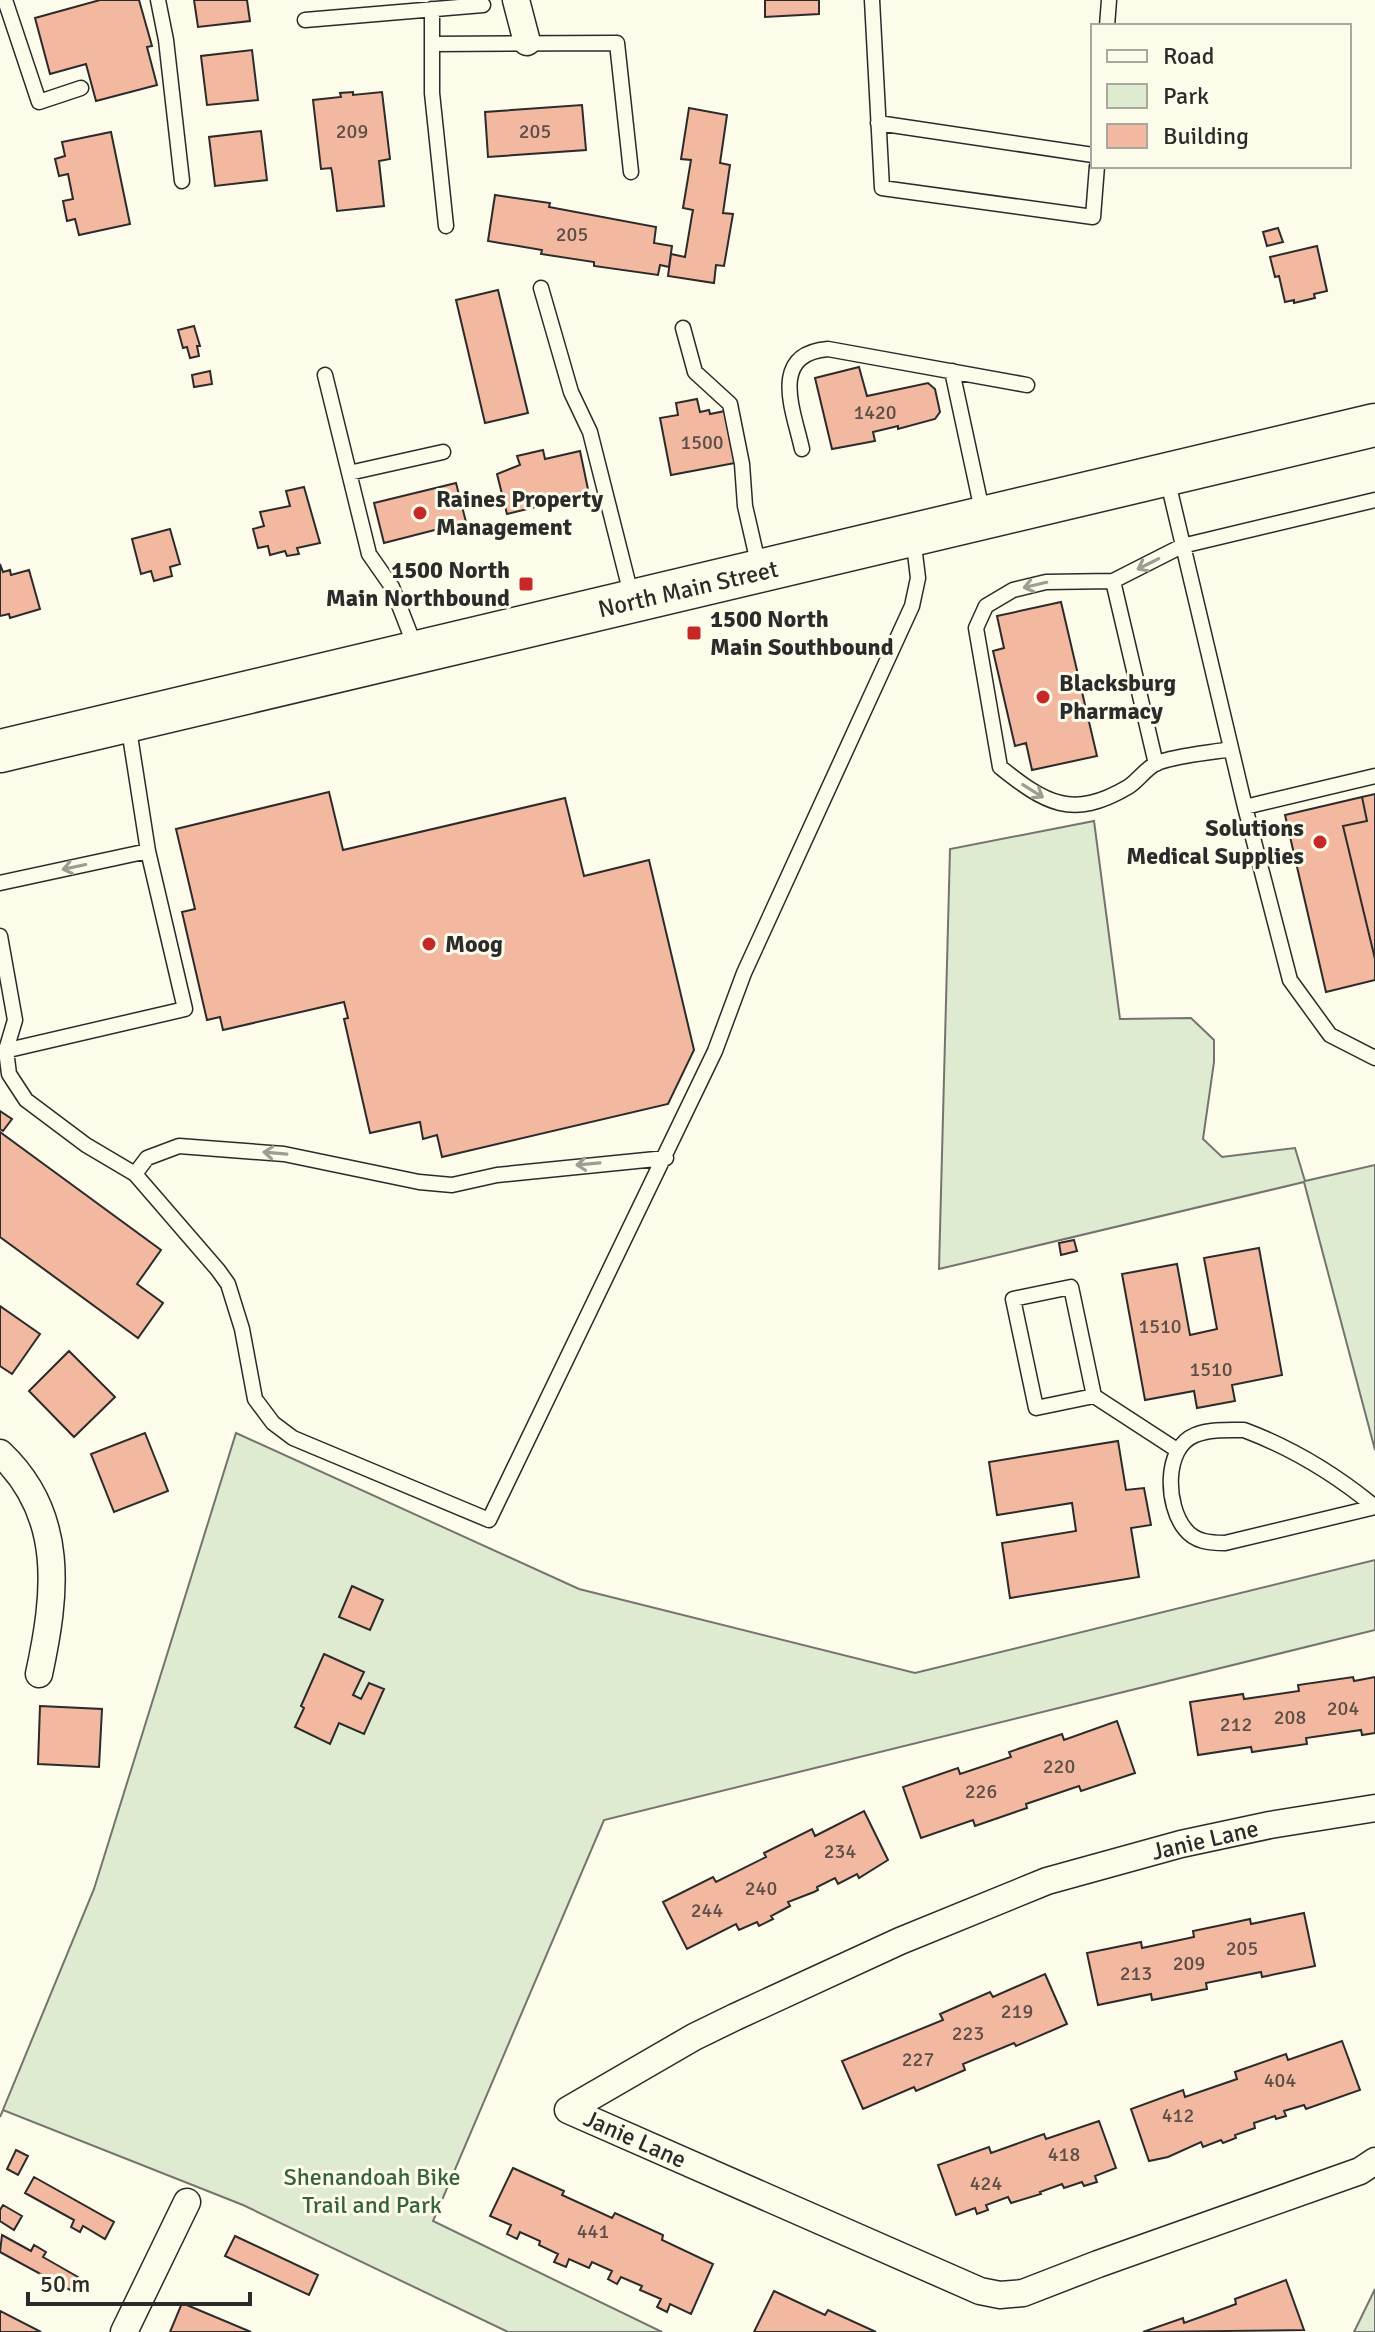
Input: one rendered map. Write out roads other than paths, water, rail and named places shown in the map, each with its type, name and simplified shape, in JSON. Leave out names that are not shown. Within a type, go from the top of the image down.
[{"type":"main road","name":"North Main Street","points":[[0,751],[1375,425]]},
{"type":"street","points":[[516,0],[527,42]]},
{"type":"street","points":[[0,1453],[34,1499],[46,1528],[52,1558],[51,1616],[39,1674]]},
{"type":"street","name":"Janie Lane","points":[[1375,1808],[1270,1825],[1181,1844],[1047,1881],[914,1935],[735,2017],[694,2037],[568,2110],[980,2291],[1000,2295],[1023,2293],[1360,2171],[1375,2161]]},
{"type":"street","points":[[124,2332],[187,2202]]},
{"type":"lane","points":[[5,0],[39,102],[81,88]]},
{"type":"lane","points":[[158,0],[166,40],[182,181]]},
{"type":"lane","points":[[872,0],[882,188],[1093,217],[1097,168]]},
{"type":"lane","points":[[1107,24],[1109,0]]},
{"type":"lane","points":[[305,20],[483,5]]},
{"type":"lane","points":[[432,9],[432,93],[446,226]]},
{"type":"lane","points":[[432,44],[617,43],[631,172]]},
{"type":"lane","points":[[878,123],[1091,155]]},
{"type":"lane","points":[[541,288],[571,392],[590,432],[633,602]]},
{"type":"lane","points":[[683,328],[695,372],[730,404],[742,464],[745,506],[760,572]]},
{"type":"lane","points":[[802,449],[788,380],[795,364],[810,353],[828,349],[1027,385]]},
{"type":"lane","points":[[952,371],[984,519]]},
{"type":"lane","points":[[325,375],[369,554],[392,587],[417,653]]},
{"type":"lane","points":[[349,473],[443,452]]},
{"type":"lane","points":[[1166,476],[1290,980],[1330,1035],[1375,1058]]},
{"type":"lane","points":[[1231,749],[1156,764],[1131,785],[1102,800],[1059,805],[1033,793],[1000,767],[976,628],[986,606],[1013,590],[1046,582],[1113,581],[1182,546],[1375,500]]},
{"type":"lane","points":[[0,936],[15,1020],[3,1051],[9,1074],[26,1100],[86,1145],[135,1174],[228,1284],[242,1329],[255,1399],[273,1423],[293,1438],[489,1520],[666,1158],[715,1051],[744,973],[912,606],[918,578],[913,536]]},
{"type":"lane","points":[[1113,581],[1156,764]]},
{"type":"lane","points":[[3,1051],[185,1009],[148,851],[128,723]]},
{"type":"lane","points":[[1245,807],[1375,776]]},
{"type":"lane","points":[[0,883],[148,851]]},
{"type":"lane","points":[[135,1174],[147,1158],[179,1146],[284,1154],[419,1182],[452,1185],[497,1175],[666,1158]]},
{"type":"lane","points":[[1094,1396],[1071,1287],[1013,1299],[1036,1408],[1094,1396],[1177,1450]]},
{"type":"lane","points":[[1244,1430],[1289,1450],[1347,1484],[1375,1507],[1225,1543],[1210,1543],[1196,1539],[1185,1529],[1177,1513],[1170,1473],[1177,1450],[1192,1436],[1213,1431],[1244,1430]]},
{"type":"place","name":"Raines Property Management","points":[[420,513]]},
{"type":"place","name":"1500 North Main Northbound","points":[[526,584]]},
{"type":"place","name":"1500 North Main Southbound","points":[[694,633]]},
{"type":"place","name":"Blacksburg Pharmacy","points":[[1043,697]]},
{"type":"place","name":"Solutions Medical Supplies","points":[[1320,842]]},
{"type":"place","name":"Moog","points":[[429,944]]},
{"type":"park label","name":"Shenandoah Bike Trail and Park","points":[[372,2191]]}]
